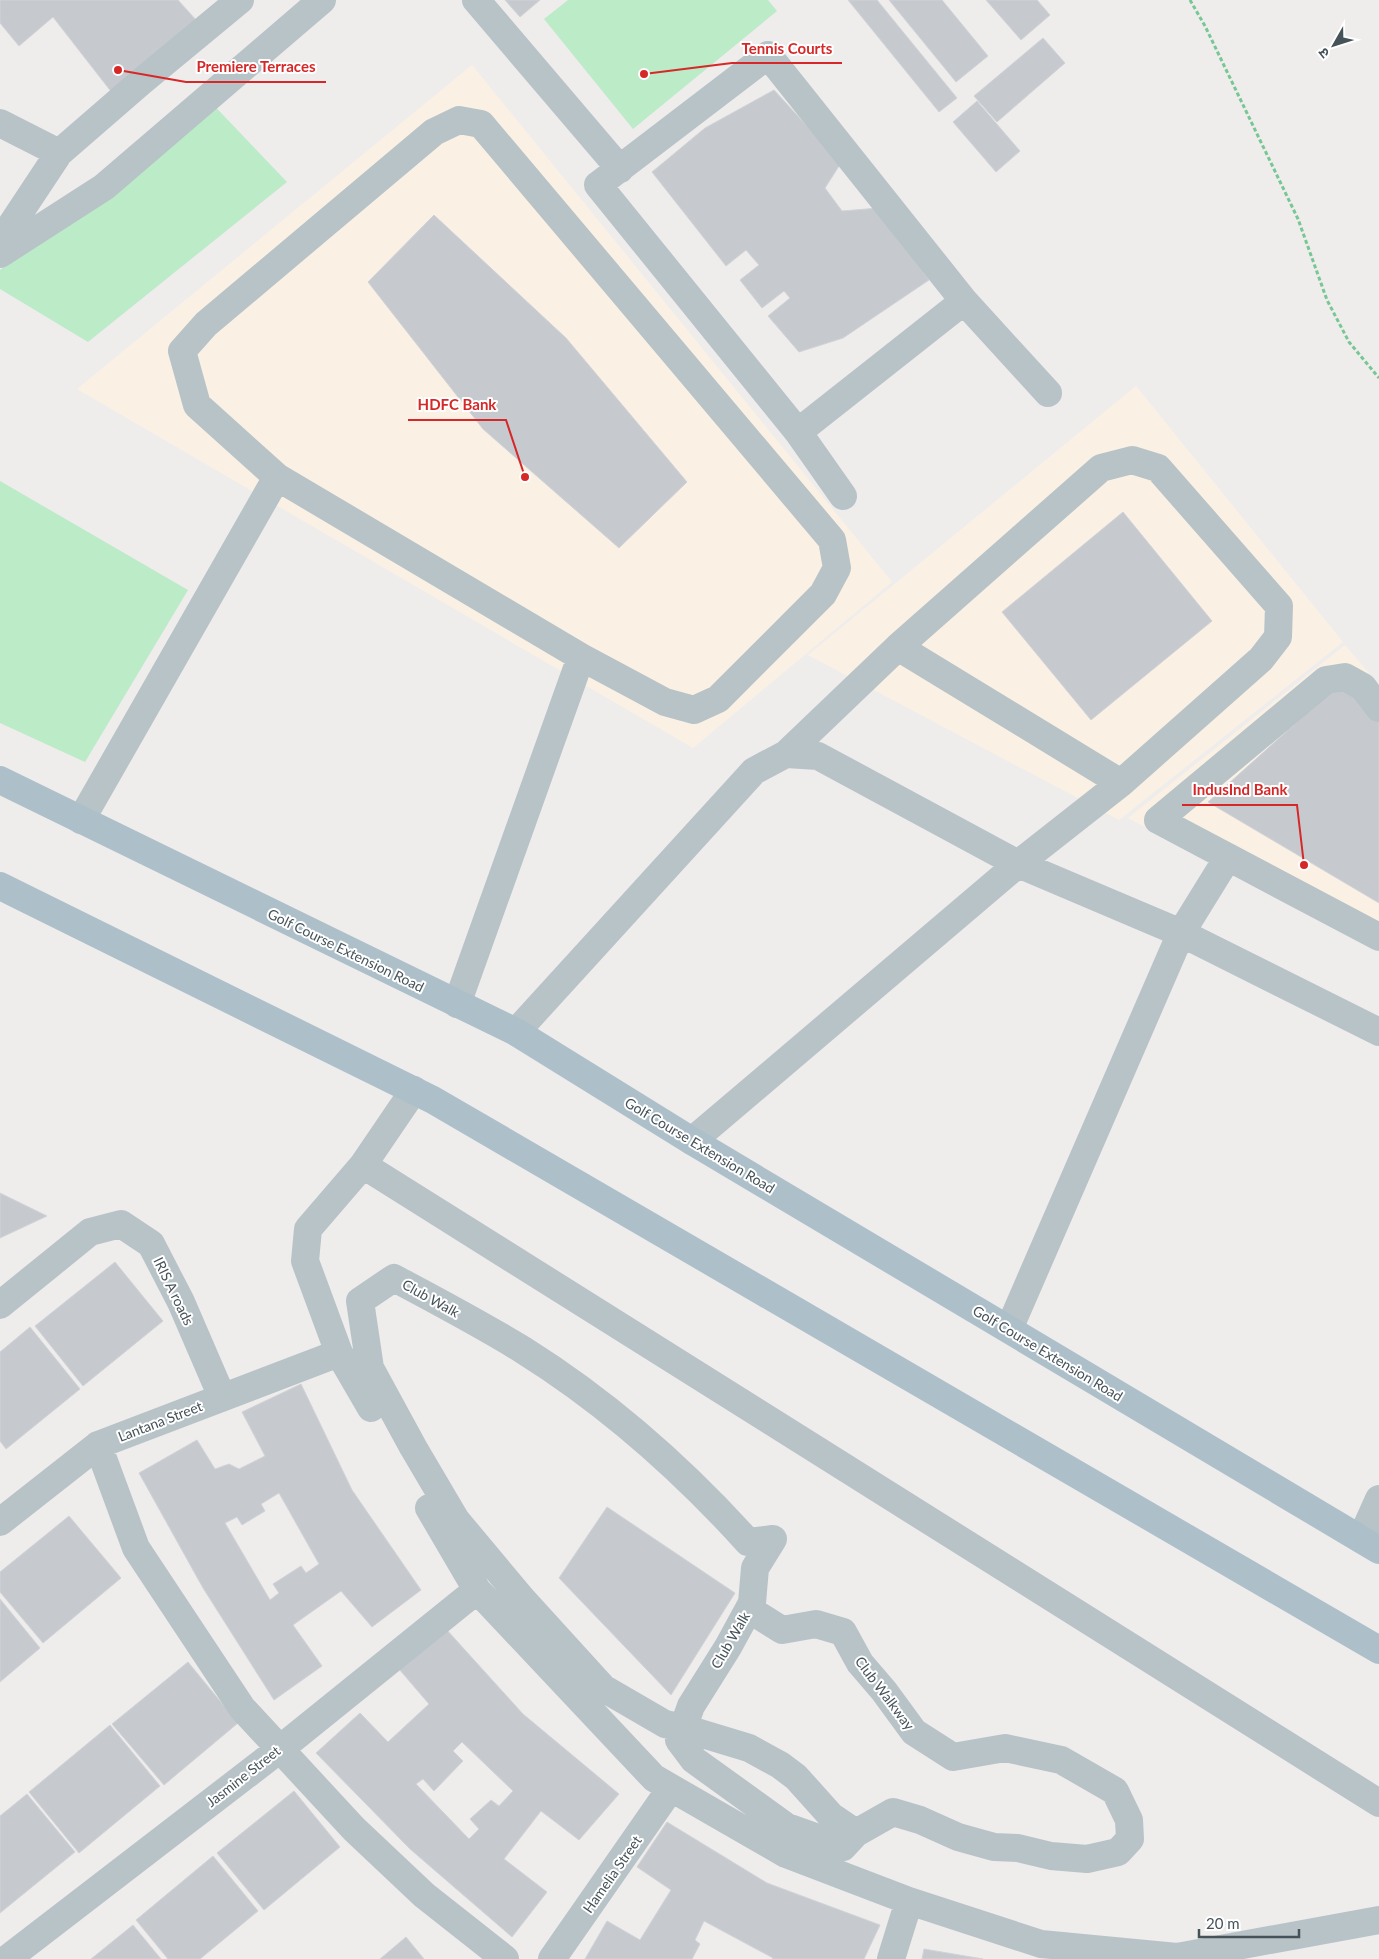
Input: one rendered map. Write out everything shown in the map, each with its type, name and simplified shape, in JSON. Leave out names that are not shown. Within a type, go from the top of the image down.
[{"type":"main road","name":"Golf Course Extension Road","points":[[0,780],[516,1032],[692,1141],[1370,1544]]},
{"type":"main road","points":[[0,886],[414,1090],[1379,1650]]},
{"type":"street","points":[[0,242],[59,153],[240,0]]},
{"type":"street","points":[[0,254],[104,187],[322,0]]},
{"type":"street","points":[[476,0],[620,169]]},
{"type":"street","points":[[844,496],[798,432],[598,185],[768,54],[964,300],[1048,393]]},
{"type":"street","points":[[459,120],[481,124],[832,540],[837,568],[823,594],[718,699],[694,710],[665,702],[581,657],[277,477],[197,405],[182,351],[206,324],[434,132],[459,120]]},
{"type":"street","points":[[0,123],[59,153]]},
{"type":"street","points":[[798,432],[964,300]]},
{"type":"street","points":[[516,1032],[754,771],[786,754],[898,647],[1101,468],[1132,460],[1158,468],[1279,606],[1278,637],[1261,659],[1121,783],[1018,864],[692,1141]]},
{"type":"street","points":[[81,820],[277,477]]},
{"type":"street","points":[[898,647],[1121,783]]},
{"type":"street","points":[[457,1004],[581,657]]},
{"type":"street","points":[[1379,708],[1363,687],[1345,677],[1326,680],[1158,820],[1379,937]]},
{"type":"street","points":[[786,754],[818,756],[1018,864],[1181,933],[1379,1032]]},
{"type":"street","points":[[1009,1330],[1181,933],[1228,856]]},
{"type":"street","points":[[414,1090],[362,1165],[308,1229],[305,1261],[339,1353],[477,1590],[654,1778],[786,1854],[909,1901],[1041,1944],[1177,1958],[1379,1920]]},
{"type":"street","points":[[362,1165],[1379,1803]]},
{"type":"street","name":"IRIS A roads","points":[[0,1305],[90,1232],[121,1224],[151,1244],[181,1302],[222,1397]]},
{"type":"street","name":"Club Walk","points":[[856,1833],[831,1816],[796,1777],[780,1765],[749,1748],[683,1728],[665,1724],[603,1688],[522,1599],[456,1520],[370,1368],[360,1301],[394,1278],[516,1346],[612,1412],[708,1498],[748,1542],[773,1539],[755,1568],[752,1603],[728,1647],[691,1706],[683,1728],[679,1740],[694,1760],[787,1827],[843,1847],[856,1833],[893,1812],[920,1820],[958,1837],[994,1847],[1018,1848],[1051,1856],[1086,1859],[1118,1852],[1130,1839]]},
{"type":"street","name":"Lantana Street","points":[[0,1522],[98,1445],[339,1353]]},
{"type":"street","points":[[98,1445],[136,1548],[242,1708],[354,1829],[382,1856],[424,1895],[505,1959]]},
{"type":"street","points":[[1370,1544],[1379,1499]]},
{"type":"street","name":"Jasmine Street","points":[[7,1959],[280,1749],[477,1590]]},
{"type":"street","name":"Club Walkway","points":[[755,1613],[782,1630],[816,1624],[843,1632],[860,1663],[884,1691],[914,1732],[953,1757],[1005,1748],[1060,1760],[1115,1791],[1129,1820],[1130,1839]]},
{"type":"street","name":"Hamelia Street","points":[[552,1959],[671,1788]]},
{"type":"street","points":[[891,1959],[909,1901]]},
{"type":"path","points":[[1190,0],[1205,26],[1298,219],[1327,300],[1349,342],[1379,378]]},
{"type":"shaded area","points":[[472,65],[892,582],[693,748],[77,389]]},
{"type":"shaded area","points":[[1136,386],[1343,642],[1119,820],[808,655]]},
{"type":"shaded area","points":[[1345,645],[1379,685],[1379,950],[1128,818]]},
{"type":"green space","points":[[568,0],[768,0],[777,11],[633,129],[544,19]]},
{"type":"green space","points":[[204,95],[287,182],[88,342],[0,289],[0,270]]},
{"type":"green space","points":[[0,481],[188,590],[85,762],[0,723]]},
{"type":"building","points":[[0,0],[178,0],[197,21],[113,94],[53,17],[19,46],[0,23]]},
{"type":"building","points":[[505,0],[540,0],[520,17]]},
{"type":"building","points":[[848,0],[877,0],[957,98],[939,112]]},
{"type":"building","points":[[889,0],[942,0],[988,56],[956,82]]},
{"type":"building","points":[[986,0],[1037,0],[1050,15],[1021,40]]},
{"type":"building","points":[[1043,38],[1065,63],[997,122],[974,96]]},
{"type":"building","points":[[774,90],[841,163],[825,188],[842,211],[879,208],[929,280],[843,338],[799,352],[768,316],[790,298],[784,291],[762,308],[740,280],[759,265],[746,250],[726,266],[652,172],[705,128]]},
{"type":"building","points":[[977,101],[1020,151],[996,172],[953,122]]},
{"type":"building","points":[[434,215],[566,338],[687,482],[619,548],[483,429],[368,282]]},
{"type":"building","points":[[1123,512],[1212,621],[1091,720],[1002,612]]},
{"type":"building","points":[[1346,678],[1379,721],[1379,903],[1208,802]]},
{"type":"building","points":[[0,1193],[47,1216],[0,1238]]},
{"type":"building","points":[[115,1262],[163,1321],[83,1386],[35,1326]]},
{"type":"building","points":[[30,1327],[80,1389],[6,1449],[0,1441],[0,1352]]},
{"type":"building","points":[[301,1384],[352,1490],[421,1590],[372,1627],[341,1591],[293,1625],[322,1666],[274,1700],[203,1588],[139,1473],[197,1440],[215,1469],[229,1464],[239,1469],[265,1456],[242,1412]],"holes":[[[279,1493],[319,1564],[306,1573],[301,1566],[273,1584],[279,1593],[270,1600],[225,1523],[237,1517],[242,1525],[265,1511],[261,1504]]]},
{"type":"building","points":[[607,1507],[735,1593],[671,1695],[559,1578]]},
{"type":"building","points":[[69,1516],[121,1578],[43,1643],[0,1592],[0,1572]]},
{"type":"building","points":[[0,1599],[40,1648],[0,1682]]},
{"type":"building","points":[[446,1629],[523,1714],[619,1794],[579,1840],[541,1811],[504,1859],[547,1892],[512,1937],[410,1849],[316,1753],[360,1713],[388,1742],[429,1704],[399,1669]],"holes":[[[462,1742],[513,1791],[499,1806],[491,1800],[470,1819],[479,1829],[469,1839],[416,1784],[423,1779],[434,1791],[463,1761],[453,1751]]]},
{"type":"building","points":[[188,1662],[238,1723],[164,1785],[112,1724]]},
{"type":"building","points":[[110,1725],[160,1786],[79,1853],[29,1792]]},
{"type":"building","points":[[294,1791],[340,1847],[264,1910],[217,1853]]},
{"type":"building","points":[[27,1794],[75,1852],[0,1913],[0,1816]]},
{"type":"building","points":[[667,1822],[767,1883],[880,1925],[864,1959],[772,1959],[704,1921],[695,1940],[700,1944],[692,1959],[585,1959],[607,1921],[640,1940],[671,1890],[637,1867]]},
{"type":"building","points":[[213,1856],[258,1911],[200,1959],[168,1959],[136,1920]]},
{"type":"building","points":[[133,1925],[161,1959],[91,1959]]},
{"type":"building","points":[[406,1937],[424,1959],[380,1959]]},
{"type":"building","points":[[924,1949],[983,1959],[922,1959]]},
{"type":"place","name":"Premiere Terraces","points":[[118,70]]},
{"type":"place","name":"Tennis Courts","points":[[644,74]]},
{"type":"place","name":"HDFC Bank","points":[[525,477]]},
{"type":"place","name":"IndusInd Bank","points":[[1304,865]]}]
